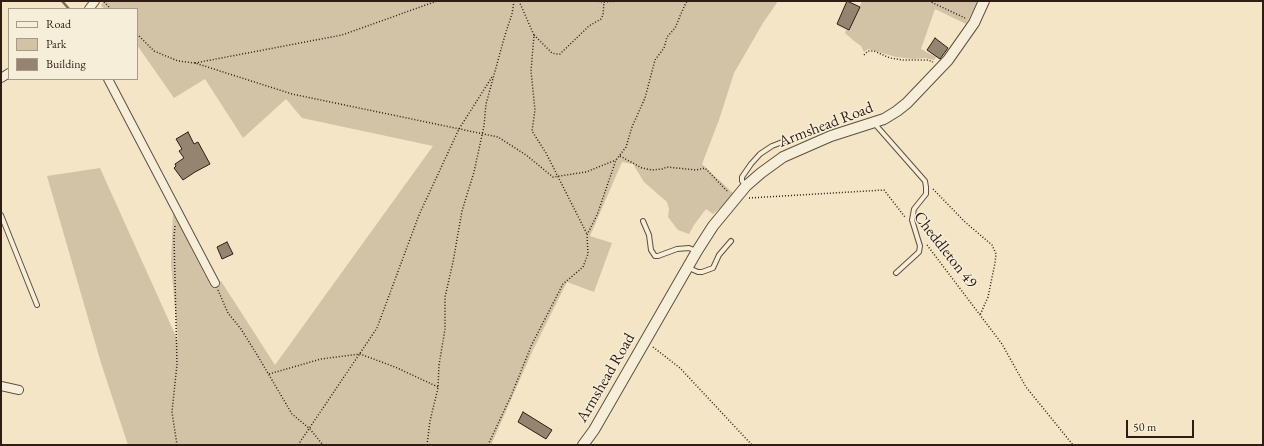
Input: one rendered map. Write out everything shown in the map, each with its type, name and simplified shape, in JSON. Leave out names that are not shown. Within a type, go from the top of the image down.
[{"type":"street","name":"Armshead Road","points":[[583,445],[594,430],[686,267],[713,226],[746,186],[783,157],[831,136],[884,119],[897,112],[948,60],[974,23],[984,1]]},
{"type":"street","points":[[109,80],[215,283]]},
{"type":"street","points":[[1,386],[19,390]]},
{"type":"lane","points":[[874,122],[925,181],[927,190],[926,194],[914,209],[912,220],[920,246],[919,252],[896,273]]},
{"type":"lane","points":[[746,186],[742,181],[742,178],[751,164],[760,154],[772,146],[785,141]]},
{"type":"lane","points":[[1,215],[37,305]]},
{"type":"lane","points":[[642,221],[649,235],[651,250],[654,256],[677,249],[689,248],[697,251]]},
{"type":"lane","points":[[686,267],[698,272],[713,268],[719,256],[731,241]]},
{"type":"path","points":[[195,63],[342,35],[437,1]]},
{"type":"path","points":[[427,445],[430,421],[438,388],[439,365],[445,329],[445,297],[462,211],[474,172],[484,126],[486,104],[512,14],[514,1]]},
{"type":"path","points":[[519,1],[534,35],[556,54],[560,54],[583,31],[601,19],[603,15],[604,2]]},
{"type":"path","points":[[595,1],[619,1]]},
{"type":"path","points":[[138,35],[154,51],[178,61],[195,63],[292,94],[498,137],[526,155],[552,177],[586,172],[616,160],[620,156],[626,146],[632,127],[645,98],[655,60],[664,48],[667,37],[675,28],[686,1]]},
{"type":"path","points":[[929,1],[974,23]]},
{"type":"path","points":[[488,445],[511,396],[532,344],[563,284],[582,267],[588,254],[587,235],[559,176],[532,131],[535,110],[531,71],[534,35]]},
{"type":"path","points":[[864,55],[868,51],[874,51],[890,58],[903,60],[928,60],[942,67]]},
{"type":"path","points":[[298,445],[377,328],[419,215],[459,129],[494,74]]},
{"type":"path","points":[[620,156],[642,168],[652,170],[667,167],[677,169],[705,168],[736,199]]},
{"type":"path","points":[[587,235],[597,215],[616,160]]},
{"type":"path","points":[[925,181],[965,222],[992,245],[996,254],[988,297],[980,314]]},
{"type":"path","name":"Cheddleton 49","points":[[736,199],[884,190],[916,230]]},
{"type":"path","points":[[176,209],[174,237],[177,364],[172,412],[177,445]]},
{"type":"path","name":"Cheddleton 49","points":[[925,243],[1002,344],[1026,387],[1073,445]]},
{"type":"path","points":[[215,283],[228,313],[241,329],[292,414],[310,429],[323,445]]},
{"type":"path","points":[[645,341],[680,368],[752,445]]},
{"type":"path","points":[[269,374],[321,359],[360,354],[395,367],[438,388]]},
{"type":"green space","points":[[104,1],[778,1],[763,23],[734,73],[719,120],[702,164],[735,195],[713,214],[706,209],[689,234],[678,230],[668,217],[669,209],[667,202],[644,182],[633,164],[622,162],[590,236],[612,243],[594,292],[567,282],[533,350],[491,445],[128,445],[101,363],[47,176],[100,168],[178,341],[171,264],[173,213],[211,287],[221,281],[275,365],[433,146],[302,118],[286,99],[243,138],[205,79],[174,98],[138,46],[138,8],[103,8],[101,5]]},
{"type":"green space","points":[[862,1],[978,1],[966,24],[935,9],[921,49],[936,57],[934,60],[925,58],[913,59],[896,57],[868,49],[864,52],[861,46],[845,33],[847,28],[849,29]]},
{"type":"building","points":[[847,1],[860,7],[849,30],[837,24]]},
{"type":"building","points":[[935,38],[948,48],[940,59],[927,50]]},
{"type":"building","points":[[188,132],[194,144],[198,142],[210,164],[183,180],[174,168],[176,166],[175,164],[184,158],[179,151],[182,149],[176,139]]},
{"type":"building","points":[[227,242],[233,254],[222,259],[217,247]]},
{"type":"building","points":[[523,412],[552,430],[546,439],[518,422]]},
{"type":"waterway","points":[[62,1],[68,8]]}]
